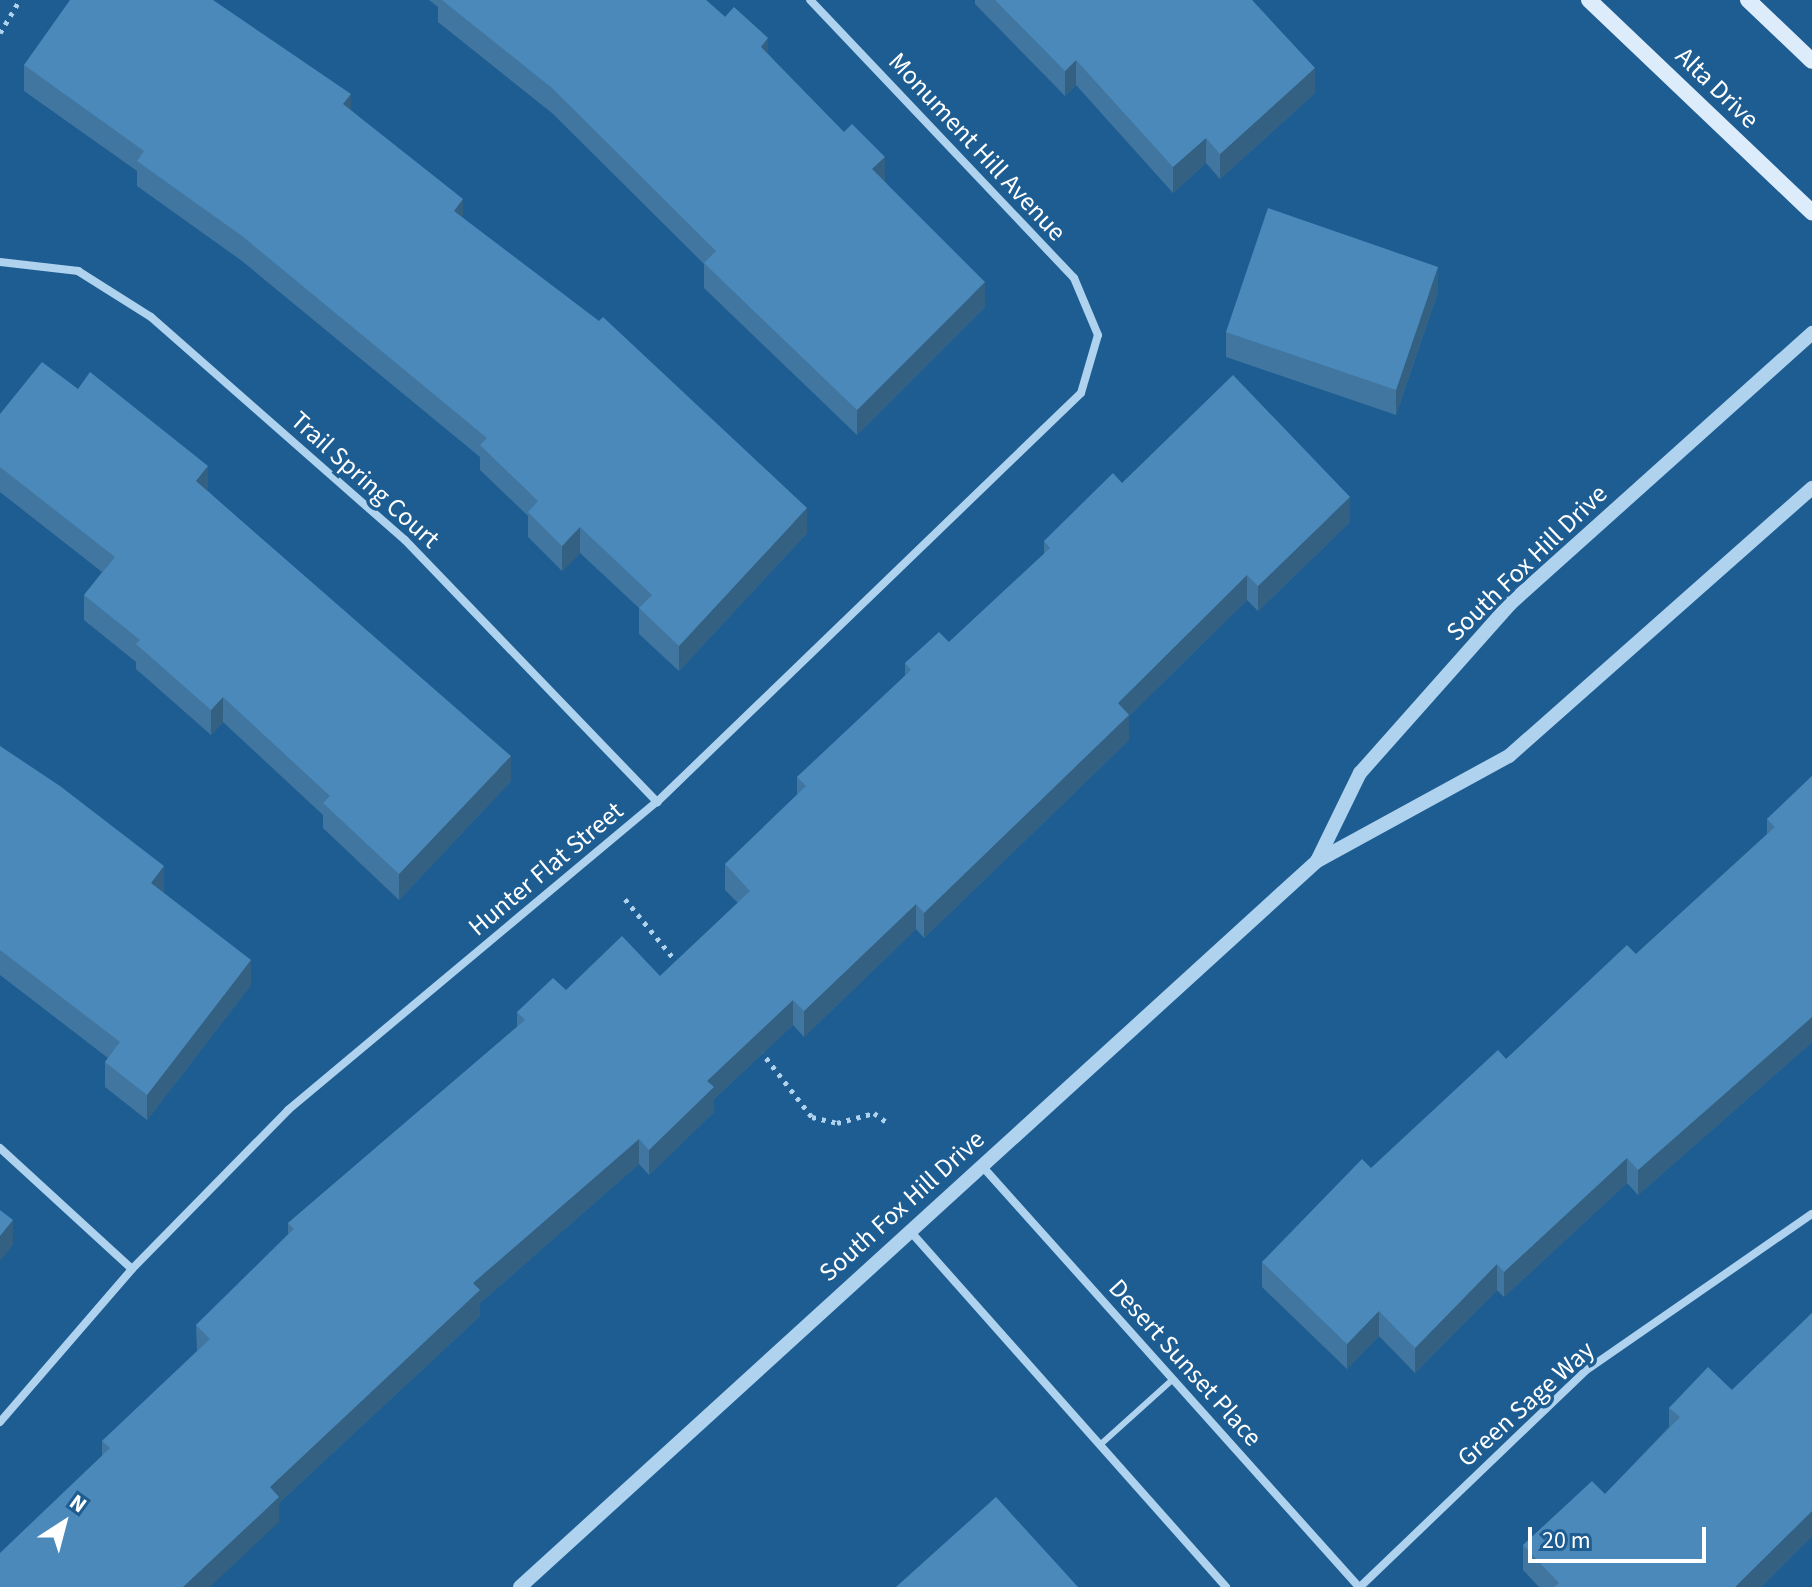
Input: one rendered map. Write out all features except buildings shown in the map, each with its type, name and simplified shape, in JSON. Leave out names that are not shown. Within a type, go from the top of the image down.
[{"type":"main road","name":"Alta Drive","points":[[1589,0],[1812,212]]},
{"type":"main road","points":[[1748,0],[1812,61]]},
{"type":"street","name":"Monument Hill Avenue","points":[[810,0],[1074,278],[1098,335]]},
{"type":"street","name":"Trail Spring Court","points":[[0,262],[78,271],[151,317],[405,540],[657,802]]},
{"type":"street","name":"South Fox Hill Drive","points":[[1317,861],[1360,773],[1510,604],[1812,333]]},
{"type":"street","name":"Hunter Flat Street","points":[[0,1422],[132,1269],[288,1110],[657,802],[1081,393],[1098,335]]},
{"type":"street","name":"South Fox Hill Drive","points":[[520,1587],[1317,861],[1509,756],[1812,488]]},
{"type":"street","points":[[0,1148],[132,1269]]},
{"type":"street","name":"Desert Sunset Place","points":[[981,1165],[1360,1587]]},
{"type":"street","name":"Green Sage Way","points":[[1360,1587],[1585,1371],[1812,1214]]},
{"type":"street","points":[[910,1230],[1226,1587]]},
{"type":"lane","points":[[1101,1444],[1172,1380]]},
{"type":"path","points":[[0,33],[20,0]]},
{"type":"path","points":[[625,899],[683,971]]},
{"type":"path","points":[[751,1040],[812,1117],[837,1123],[874,1113],[888,1123]]}]
